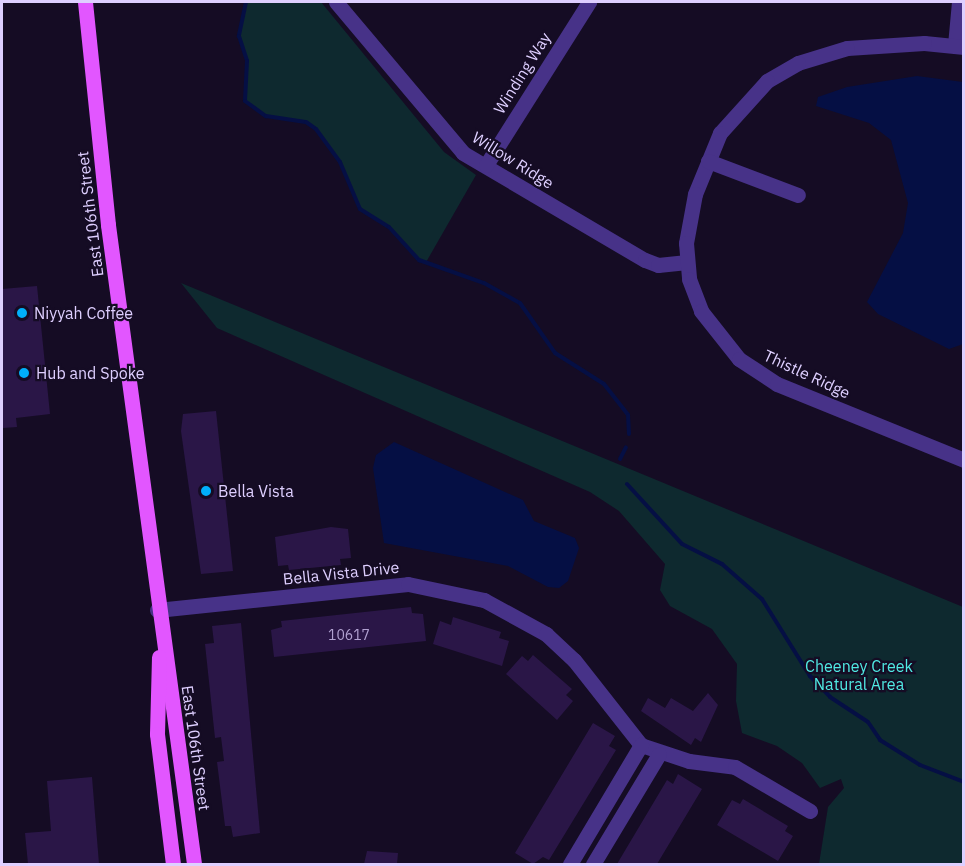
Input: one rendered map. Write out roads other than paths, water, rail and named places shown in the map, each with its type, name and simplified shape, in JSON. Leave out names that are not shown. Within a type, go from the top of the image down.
[{"type":"main road","name":"East 106th Street","points":[[85,2],[160,636],[175,709],[194,864]]},
{"type":"main road","name":"East 106th Street","points":[[160,636],[157,734],[173,864]]},
{"type":"street","name":"Willow Ridge","points":[[336,2],[447,138],[486,165],[645,260],[658,265],[687,262]]},
{"type":"street","name":"Winding Way","points":[[486,165],[590,2]]},
{"type":"street","points":[[959,2],[959,46]]},
{"type":"street","name":"Thistle Ridge","points":[[959,46],[864,45],[798,63],[750,96],[720,133],[708,161],[689,217],[687,262],[692,289],[712,330],[755,372],[963,460]]},
{"type":"street","points":[[708,161],[798,195]]},
{"type":"street","name":"Bella Vista Drive","points":[[157,610],[408,584],[484,600],[546,634],[574,660],[641,745],[659,754],[735,767],[810,811]]},
{"type":"street","points":[[570,864],[641,745]]},
{"type":"street","points":[[593,864],[659,754]]},
{"type":"waterway","points":[[246,2],[239,36],[247,61],[245,101],[266,116],[306,122],[316,129],[340,162],[360,209],[389,227],[419,260],[484,283],[520,303],[555,353],[604,384],[628,415],[629,434]]},
{"type":"waterway","points":[[620,459],[626,447]]},
{"type":"waterway","points":[[627,484],[682,544],[722,564],[762,599],[810,676],[830,697],[868,722],[880,740],[920,765],[964,782]]},
{"type":"place","name":"Niyyah Coffee","points":[[22,313]]},
{"type":"place","name":"Hub and Spoke","points":[[24,373]]},
{"type":"place","name":"Bella Vista","points":[[206,491]]},
{"type":"park label","name":"Cheeney Creek Natural Area","points":[[859,675]]}]
